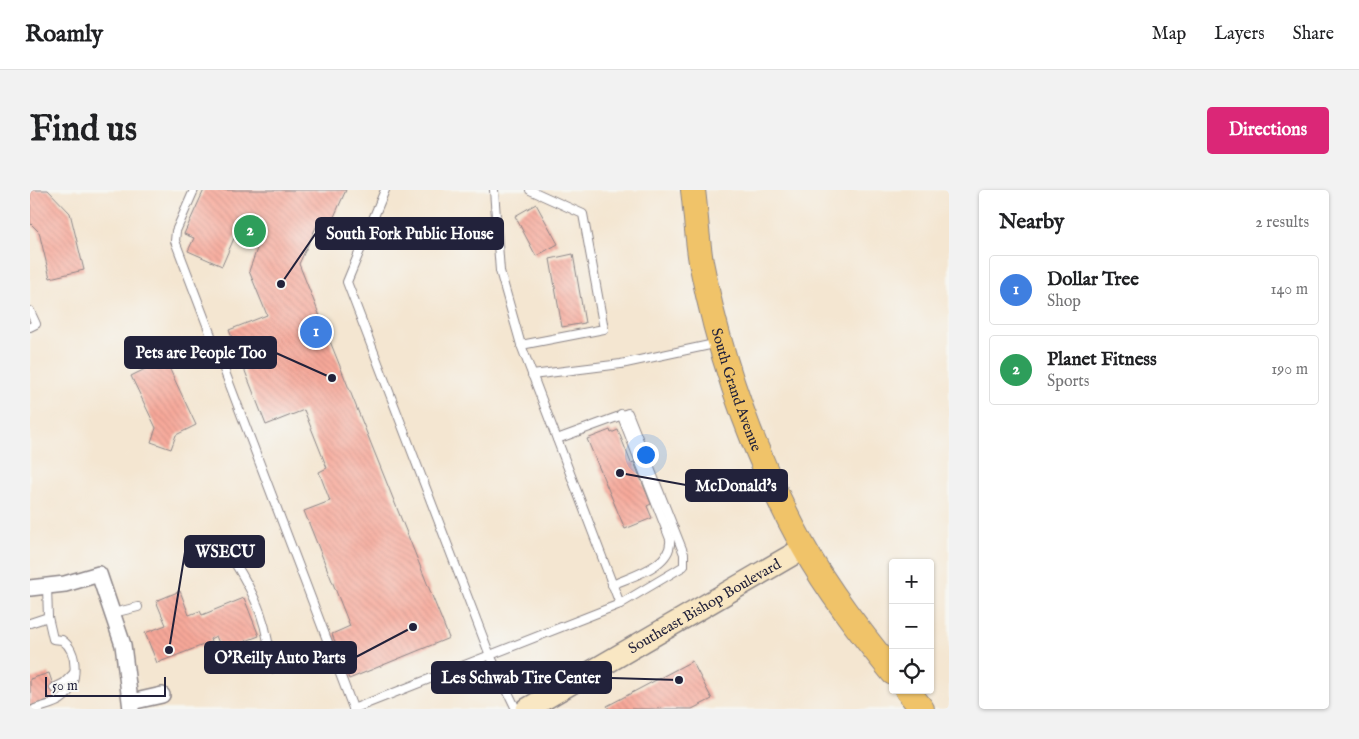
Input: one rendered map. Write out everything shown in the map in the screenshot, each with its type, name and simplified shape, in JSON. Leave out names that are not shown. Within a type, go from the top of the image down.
[{"type":"main road","name":"South Grand Avenue","points":[[693,190],[701,260],[721,343],[731,380],[763,462],[804,548],[862,635],[889,668]]},
{"type":"main road","points":[[910,694],[922,709]]},
{"type":"street","name":"Southeast Bishop Boulevard","points":[[527,709],[804,548]]},
{"type":"street","points":[[30,588],[48,587],[99,574],[123,645],[131,706],[162,695]]},
{"type":"lane","points":[[194,190],[176,231],[176,241],[353,708],[620,604],[684,566],[686,562],[684,554],[628,413],[557,439]]},
{"type":"lane","points":[[385,190],[346,282],[490,654],[516,709]]},
{"type":"lane","points":[[494,190],[500,271],[521,345],[620,604]]},
{"type":"lane","points":[[521,345],[604,329],[583,214],[530,190]]},
{"type":"lane","points":[[30,311],[36,324],[30,327]]},
{"type":"lane","points":[[532,375],[621,364],[721,343]]},
{"type":"lane","points":[[612,584],[654,567],[669,552],[671,546],[621,414]]},
{"type":"lane","points":[[235,563],[251,589],[270,641],[271,669]]},
{"type":"lane","points":[[35,709],[63,698],[72,684],[74,673],[69,648],[62,640],[53,639],[48,617],[48,587]]},
{"type":"lane","points":[[113,612],[138,607]]},
{"type":"lane","points":[[30,623],[48,617]]},
{"type":"lane","points":[[54,688],[64,684],[74,673]]},
{"type":"building","points":[[30,190],[48,190],[70,213],[84,270],[50,278],[39,232],[30,223]]},
{"type":"building","points":[[204,190],[346,190],[329,228],[318,223],[299,264],[449,638],[349,679],[332,634],[350,626],[304,511],[330,501],[319,472],[327,468],[304,410],[266,425],[229,330],[267,315],[249,271],[258,246],[235,236],[222,266],[188,251],[194,238],[184,234]]},
{"type":"building","points":[[536,204],[558,244],[536,256],[515,216]]},
{"type":"building","points":[[573,254],[585,323],[562,327],[550,259]]},
{"type":"building","points":[[165,359],[196,425],[176,435],[171,449],[151,442],[156,428],[131,376]]},
{"type":"building","points":[[610,430],[611,433],[618,430],[631,463],[634,462],[651,504],[647,506],[652,518],[625,529],[587,439]]},
{"type":"building","points":[[180,591],[189,615],[200,611],[202,615],[244,598],[259,636],[222,650],[216,636],[210,639],[211,642],[157,663],[145,633],[166,625],[156,601]]},
{"type":"building","points":[[692,661],[712,699],[692,709],[609,709],[607,706]]},
{"type":"building","points":[[49,673],[57,697],[30,706],[30,679]]},
{"type":"place","name":"Planet Fitness","points":[[250,231]]},
{"type":"place","name":"South Fork Public House","points":[[281,284]]},
{"type":"place","name":"Dollar Tree","points":[[316,332]]},
{"type":"place","name":"Pets are People Too","points":[[332,378]]},
{"type":"place","name":"McDonald's","points":[[620,473]]},
{"type":"place","name":"O'Reilly Auto Parts","points":[[413,627]]},
{"type":"place","name":"WSECU","points":[[169,650]]},
{"type":"place","name":"Les Schwab Tire Center","points":[[679,680]]}]
